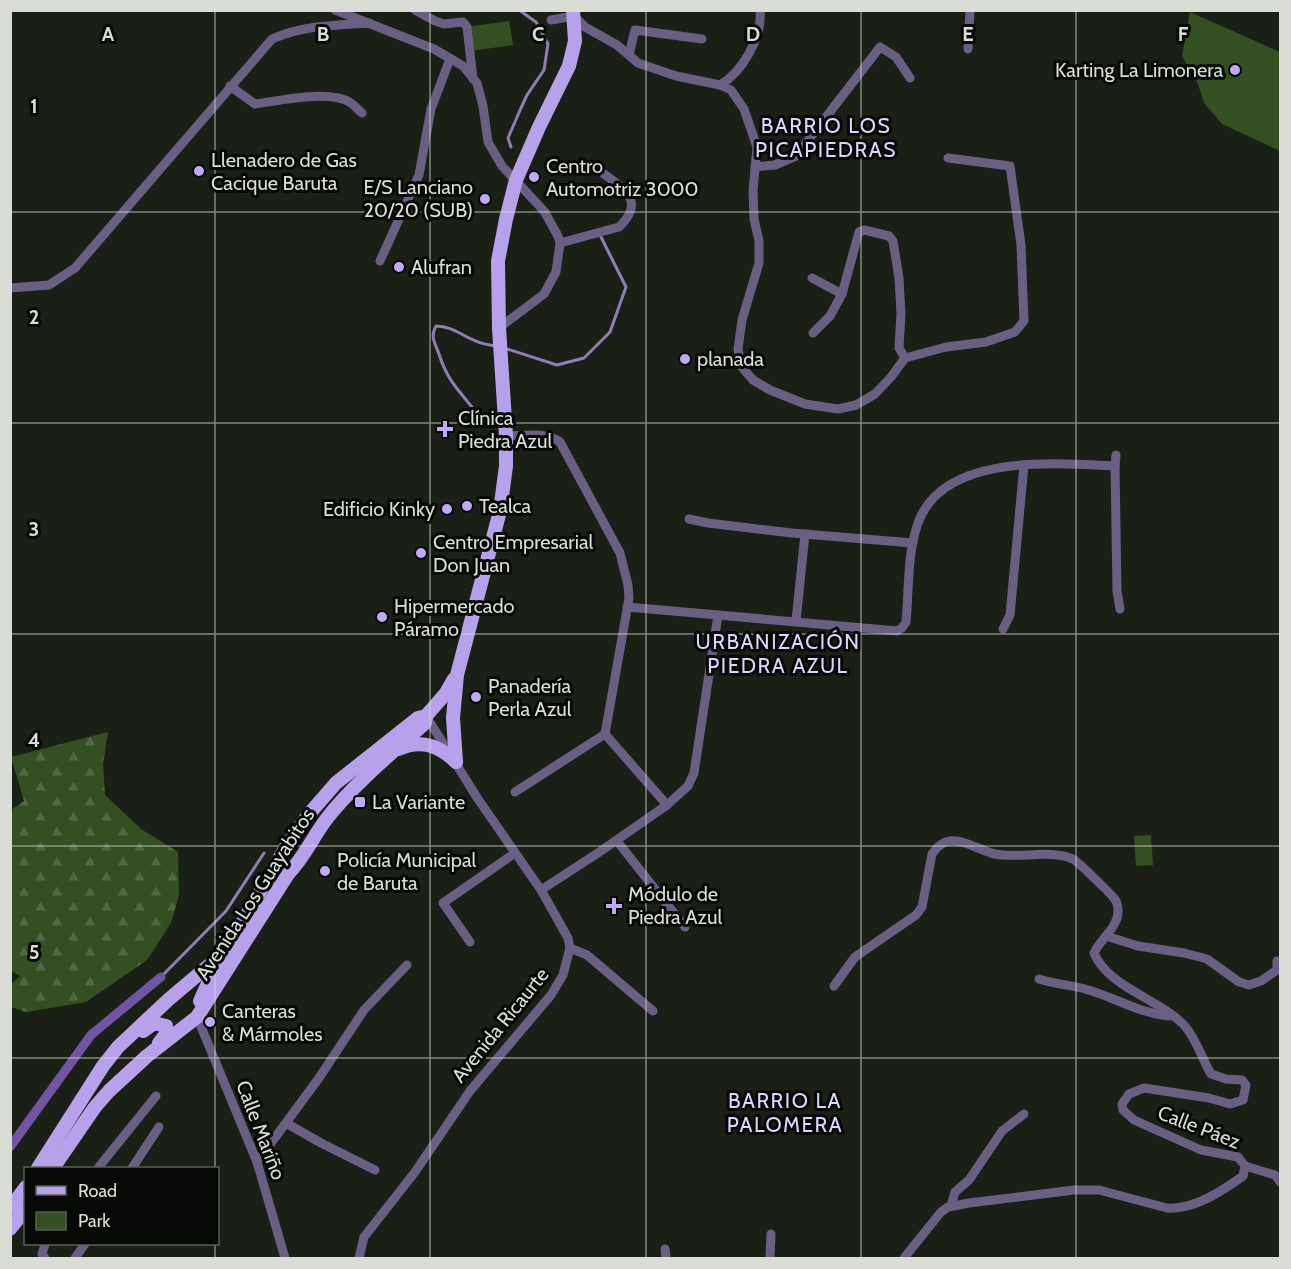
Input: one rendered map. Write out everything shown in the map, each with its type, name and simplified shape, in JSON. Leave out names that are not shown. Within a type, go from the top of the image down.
[{"type":"main road","points":[[456,762],[453,718],[457,675],[500,511],[506,466],[498,261],[516,180],[569,66],[575,41],[573,13]]},
{"type":"main road","points":[[426,716],[446,693],[457,675]]},
{"type":"main road","name":"Avenida Los Guayabitos","points":[[39,1167],[118,1047],[220,956],[240,927],[286,847],[320,801],[336,783],[371,753],[418,717],[426,716],[425,723],[327,818],[299,863],[288,874],[197,1017],[147,1056],[94,1107],[53,1167]]},
{"type":"main road","points":[[395,750],[417,743],[429,745],[445,752],[456,762]]},
{"type":"main road","points":[[197,1017],[202,996],[220,956]]},
{"type":"main road","points":[[96,1078],[139,1034],[154,1023],[166,1026],[166,1034],[147,1056]]},
{"type":"main road","points":[[10,1208],[24,1190]]},
{"type":"main road","points":[[10,1229],[24,1212]]},
{"type":"street","points":[[335,10],[434,50],[463,66],[477,83],[488,142],[502,166],[544,211],[560,243],[556,272],[543,294],[499,328]]},
{"type":"street","points":[[415,10],[444,24],[463,22],[467,27],[473,79]]},
{"type":"street","points":[[720,85],[741,68],[759,30],[760,10]]},
{"type":"street","points":[[968,49],[970,10]]},
{"type":"street","points":[[551,20],[573,13],[585,27],[617,45],[638,63],[666,73],[720,85],[731,90],[744,109],[757,147],[753,191],[754,219],[759,241],[759,264],[742,320],[738,349],[741,366],[753,380],[770,390],[805,404],[838,409],[856,405],[875,394],[905,358],[946,347],[986,342],[1015,332],[1024,321],[1021,245],[1010,166],[948,158]]},
{"type":"street","points":[[10,288],[49,285],[75,268],[272,39],[309,27],[370,23]]},
{"type":"street","points":[[628,55],[635,30],[702,39]]},
{"type":"street","points":[[755,167],[775,165],[796,156],[880,47],[896,57],[910,78]]},
{"type":"street","points":[[380,261],[419,175],[431,109],[450,59]]},
{"type":"street","points":[[230,86],[255,104],[310,97],[338,99],[349,102],[362,113]]},
{"type":"street","points":[[560,243],[619,227],[625,221],[631,211],[631,198],[627,190],[604,174]]},
{"type":"street","points":[[813,333],[830,316],[842,294],[860,232],[864,230],[889,236],[893,241],[899,278],[901,314],[899,348],[905,358]]},
{"type":"street","points":[[812,278],[842,294]]},
{"type":"street","points":[[506,436],[554,437],[565,449],[620,552],[628,585],[627,607],[605,734],[515,792]]},
{"type":"street","points":[[1116,455],[1117,591],[1120,609]]},
{"type":"street","points":[[627,607],[897,631],[906,622],[913,543],[925,509],[933,497],[946,486],[982,472],[1024,465],[1051,463],[1115,466]]},
{"type":"street","points":[[1003,629],[1010,615],[1024,465]]},
{"type":"street","points":[[689,519],[806,534],[913,543]]},
{"type":"street","points":[[796,621],[806,534]]},
{"type":"street","points":[[541,890],[617,841],[667,805],[687,786],[694,773],[718,615]]},
{"type":"street","points":[[426,716],[541,890],[568,938],[570,948],[587,955],[653,1011]]},
{"type":"street","points":[[605,734],[667,805]]},
{"type":"street","points":[[617,841],[685,927]]},
{"type":"street","points":[[834,986],[855,957],[916,915],[922,907],[932,854],[936,848],[951,841],[996,854],[1059,856],[1073,859],[1115,899],[1118,908],[1117,916],[1106,936],[1138,946],[1207,959],[1239,982],[1249,985],[1272,975],[1277,970],[1277,961]]},
{"type":"street","points":[[470,942],[443,903],[515,853]]},
{"type":"street","name":"Calle Páez","points":[[951,1206],[1074,1190],[1100,1190],[1167,1208],[1177,1208],[1194,1204],[1243,1176],[1245,1166],[1238,1157],[1202,1150],[1134,1120],[1124,1110],[1122,1104],[1124,1099],[1136,1090],[1144,1088],[1209,1098],[1230,1104],[1243,1100],[1246,1085],[1242,1080],[1226,1079],[1211,1074],[1184,1026],[1110,974],[1097,962],[1094,953],[1098,943],[1106,936]]},
{"type":"street","name":"Avenida Ricaurte","points":[[359,1258],[364,1237],[416,1172],[470,1091],[551,995],[564,975],[570,948]]},
{"type":"street","points":[[257,1162],[319,1078],[364,1010],[407,965]]},
{"type":"street","points":[[1039,979],[1084,988],[1151,1014],[1172,1016]]},
{"type":"street","name":"Calle Mariño","points":[[197,1017],[257,1162],[285,1258]]},
{"type":"street","points":[[99,1167],[156,1096]]},
{"type":"street","points":[[904,1258],[941,1212],[951,1206],[955,1192],[969,1180],[1002,1131],[1024,1114]]},
{"type":"street","points":[[286,1123],[375,1170]]},
{"type":"street","points":[[133,1167],[159,1127]]},
{"type":"street","points":[[1245,1166],[1275,1175],[1281,1182]]},
{"type":"street","points":[[770,1258],[771,1234]]},
{"type":"street","points":[[75,1258],[84,1245]]},
{"type":"green space","name":"Karting La Limonera","points":[[1190,12],[1280,52],[1280,151],[1222,124],[1204,103],[1198,84],[1182,56]]},
{"type":"green space","points":[[509,21],[513,45],[471,51],[467,27]]},
{"type":"green space","points":[[108,732],[103,764],[105,795],[141,829],[178,852],[179,895],[171,923],[147,960],[86,1002],[26,1012],[11,1007],[11,984],[20,976],[11,971],[11,810],[24,801],[11,757]]},
{"type":"green space","points":[[1151,835],[1153,865],[1136,866],[1134,836]]},
{"type":"waterway","points":[[511,147],[508,138],[527,95],[544,70],[548,44],[536,22],[519,10]]},
{"type":"waterway","points":[[504,348],[557,365],[584,358],[610,332],[626,287],[600,235]]},
{"type":"waterway","points":[[472,407],[448,376],[434,340],[434,330],[436,326],[452,329],[478,342],[495,346]]},
{"type":"waterway","points":[[161,977],[226,911],[264,853]]},
{"type":"waterway","points":[[10,1147],[91,1035],[161,977]]},
{"type":"place","name":"Karting La Limonera","points":[[1235,70]]},
{"type":"place","name":"Llenadero de Gas Cacique Baruta","points":[[199,171]]},
{"type":"place","name":"Centro Automotriz 3000","points":[[534,177]]},
{"type":"place","name":"E/S Lanciano 20/20 (SUB)","points":[[485,199]]},
{"type":"place","name":"Alufran","points":[[399,267]]},
{"type":"place","name":"planada","points":[[685,359]]},
{"type":"place","name":"Clínica Piedra Azul","points":[[445,429]]},
{"type":"place","name":"Tealca","points":[[467,506]]},
{"type":"place","name":"Edificio Kinky","points":[[447,509]]},
{"type":"place","name":"Centro Empresarial Don Juan","points":[[421,553]]},
{"type":"place","name":"Hipermercado Páramo","points":[[382,617]]},
{"type":"place","name":"Panadería Perla Azul","points":[[476,697]]},
{"type":"place","name":"La Variante","points":[[360,802]]},
{"type":"place","name":"Policía Municipal de Baruta","points":[[325,871]]},
{"type":"place","name":"Módulo de Piedra Azul","points":[[614,906]]},
{"type":"place","name":"Canteras & Mármoles","points":[[210,1022]]},
{"type":"district","name":"BARRIO LOS PICAPIEDRAS","points":[[826,137]]},
{"type":"district","name":"URBANIZACIÓN PIEDRA AZUL","points":[[778,653]]},
{"type":"district","name":"BARRIO LA PALOMERA","points":[[785,1112]]}]
